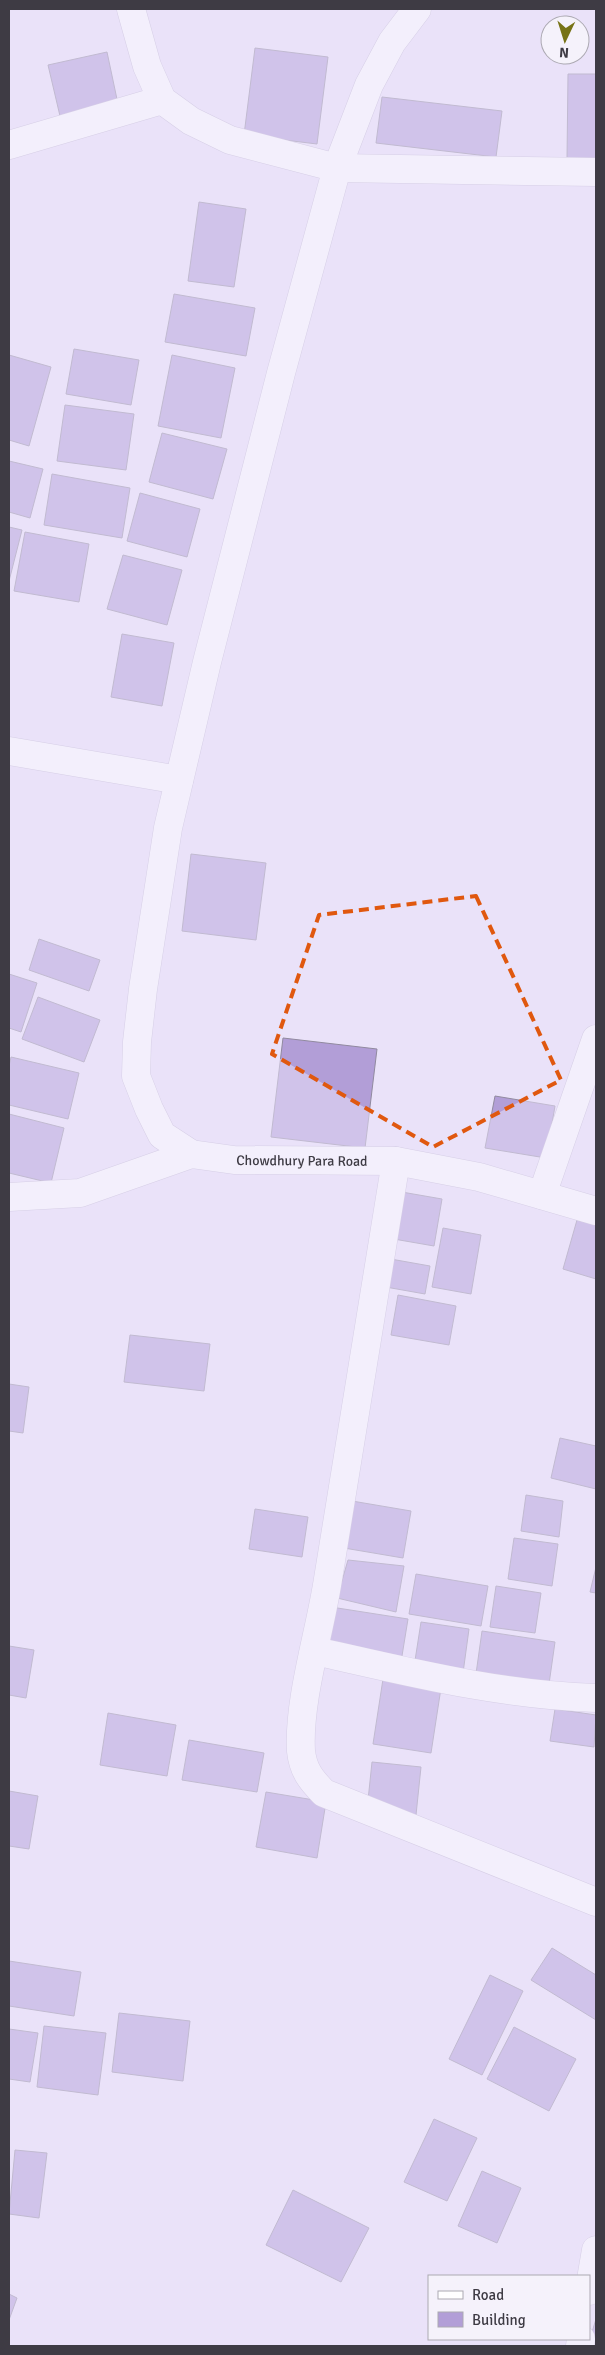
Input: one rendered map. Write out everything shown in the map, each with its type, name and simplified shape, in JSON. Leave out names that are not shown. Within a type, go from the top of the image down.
[{"type":"street","points":[[131,9],[147,66],[162,100],[191,122],[230,140],[337,168],[596,172]]},
{"type":"street","points":[[191,1154],[162,1135],[136,1076],[137,1042],[143,989],[168,828],[281,373],[337,168],[369,85],[392,42],[417,9]]},
{"type":"street","points":[[9,145],[162,100]]},
{"type":"street","points":[[9,751],[179,780]]},
{"type":"street","points":[[542,1195],[596,1039]]},
{"type":"street","name":"Chowdhury Para Road","points":[[9,1197],[80,1192],[191,1154],[234,1160],[396,1161],[479,1177],[596,1211]]},
{"type":"street","points":[[396,1161],[347,1471],[301,1721],[301,1752],[307,1776],[324,1793],[596,1902]]},
{"type":"street","points":[[315,1651],[486,1688],[537,1695],[596,1698]]},
{"type":"street","points":[[590,2285],[596,2250]]},
{"type":"highlighted area","points":[[476,896],[561,1080],[433,1147],[272,1054],[319,915]]},
{"type":"building","points":[[255,48],[328,57],[317,144],[244,135]]},
{"type":"building","points":[[107,52],[118,104],[60,116],[48,65]]},
{"type":"building","points":[[568,74],[596,74],[596,159],[567,159]]},
{"type":"building","points":[[382,97],[502,111],[496,157],[376,143]]},
{"type":"building","points":[[199,202],[246,209],[234,287],[188,281]]},
{"type":"building","points":[[174,294],[255,308],[246,356],[165,342]]},
{"type":"building","points":[[74,349],[139,360],[131,405],[66,394]]},
{"type":"building","points":[[9,355],[51,367],[29,446],[9,440]]},
{"type":"building","points":[[172,355],[235,368],[221,438],[158,426]]},
{"type":"building","points":[[65,405],[134,414],[126,470],[57,461]]},
{"type":"building","points":[[162,433],[227,449],[213,499],[149,482]]},
{"type":"building","points":[[9,461],[43,469],[30,518],[9,512]]},
{"type":"building","points":[[52,474],[130,488],[122,538],[44,525]]},
{"type":"building","points":[[140,493],[200,509],[187,557],[127,541]]},
{"type":"building","points":[[9,527],[22,530],[9,581]]},
{"type":"building","points":[[25,532],[89,544],[79,602],[14,591]]},
{"type":"building","points":[[123,555],[182,570],[167,625],[107,609]]},
{"type":"building","points":[[122,634],[174,643],[162,706],[111,697]]},
{"type":"building","points":[[191,854],[266,863],[256,940],[182,931]]},
{"type":"building","points":[[39,939],[100,960],[89,991],[29,970]]},
{"type":"building","points":[[9,974],[37,983],[21,1032],[9,1028]]},
{"type":"building","points":[[38,997],[100,1020],[84,1062],[22,1039]]},
{"type":"building","points":[[283,1038],[377,1049],[365,1148],[271,1137]]},
{"type":"building","points":[[11,1057],[79,1073],[68,1119],[9,1105],[9,1066]]},
{"type":"building","points":[[495,1096],[555,1106],[546,1158],[485,1148]]},
{"type":"building","points":[[9,1114],[64,1128],[51,1183],[9,1173]]},
{"type":"building","points":[[396,1191],[442,1199],[434,1246],[388,1238]]},
{"type":"building","points":[[577,1220],[596,1225],[596,1279],[563,1269]]},
{"type":"building","points":[[443,1228],[481,1235],[471,1294],[432,1287]]},
{"type":"building","points":[[385,1258],[430,1266],[425,1294],[380,1286]]},
{"type":"building","points":[[398,1295],[456,1306],[449,1345],[391,1335]]},
{"type":"building","points":[[130,1335],[210,1344],[204,1391],[124,1382]]},
{"type":"building","points":[[9,1384],[29,1387],[23,1433],[9,1431]]},
{"type":"building","points":[[560,1438],[596,1446],[596,1489],[551,1478]]},
{"type":"building","points":[[526,1495],[563,1501],[559,1537],[521,1531]]},
{"type":"building","points":[[352,1501],[411,1511],[403,1558],[344,1548]]},
{"type":"building","points":[[255,1509],[308,1517],[302,1557],[249,1549]]},
{"type":"building","points":[[514,1538],[558,1544],[552,1586],[508,1579]]},
{"type":"building","points":[[348,1560],[404,1566],[396,1612],[337,1598]]},
{"type":"building","points":[[596,1567],[596,1593],[590,1592]]},
{"type":"building","points":[[416,1574],[488,1586],[481,1626],[409,1614]]},
{"type":"building","points":[[496,1586],[541,1593],[535,1633],[490,1627]]},
{"type":"building","points":[[331,1607],[408,1619],[401,1662],[324,1651]]},
{"type":"building","points":[[421,1622],[469,1629],[463,1673],[414,1667]]},
{"type":"building","points":[[482,1631],[555,1642],[548,1691],[475,1681]]},
{"type":"building","points":[[9,1646],[34,1650],[26,1698],[9,1695]]},
{"type":"building","points":[[383,1679],[441,1688],[431,1753],[373,1744]]},
{"type":"building","points":[[555,1709],[596,1715],[594,1747],[550,1741]]},
{"type":"building","points":[[108,1713],[176,1725],[167,1776],[100,1765]]},
{"type":"building","points":[[189,1740],[264,1753],[257,1792],[182,1780]]},
{"type":"building","points":[[372,1762],[421,1767],[416,1815],[367,1810]]},
{"type":"building","points":[[9,1791],[38,1796],[29,1849],[9,1846]]},
{"type":"building","points":[[266,1792],[326,1802],[317,1858],[256,1847]]},
{"type":"building","points":[[552,1948],[596,1975],[596,2020],[531,1980]]},
{"type":"building","points":[[9,1961],[81,1972],[74,2016],[9,2006]]},
{"type":"building","points":[[490,1975],[523,1991],[482,2075],[449,2059]]},
{"type":"building","points":[[119,2013],[190,2021],[183,2081],[112,2072]]},
{"type":"building","points":[[44,2026],[106,2033],[98,2095],[37,2087]]},
{"type":"building","points":[[514,2027],[576,2059],[549,2111],[487,2079]]},
{"type":"building","points":[[9,2029],[38,2033],[30,2082],[9,2079]]},
{"type":"building","points":[[434,2119],[477,2138],[447,2201],[404,2182]]},
{"type":"building","points":[[15,2150],[47,2153],[39,2218],[9,2214]]},
{"type":"building","points":[[482,2171],[521,2188],[497,2243],[458,2226]]},
{"type":"building","points":[[293,2190],[369,2228],[341,2282],[266,2245]]},
{"type":"building","points":[[9,2294],[17,2298],[9,2320]]},
{"type":"building","points":[[596,2319],[596,2344],[589,2342]]}]
